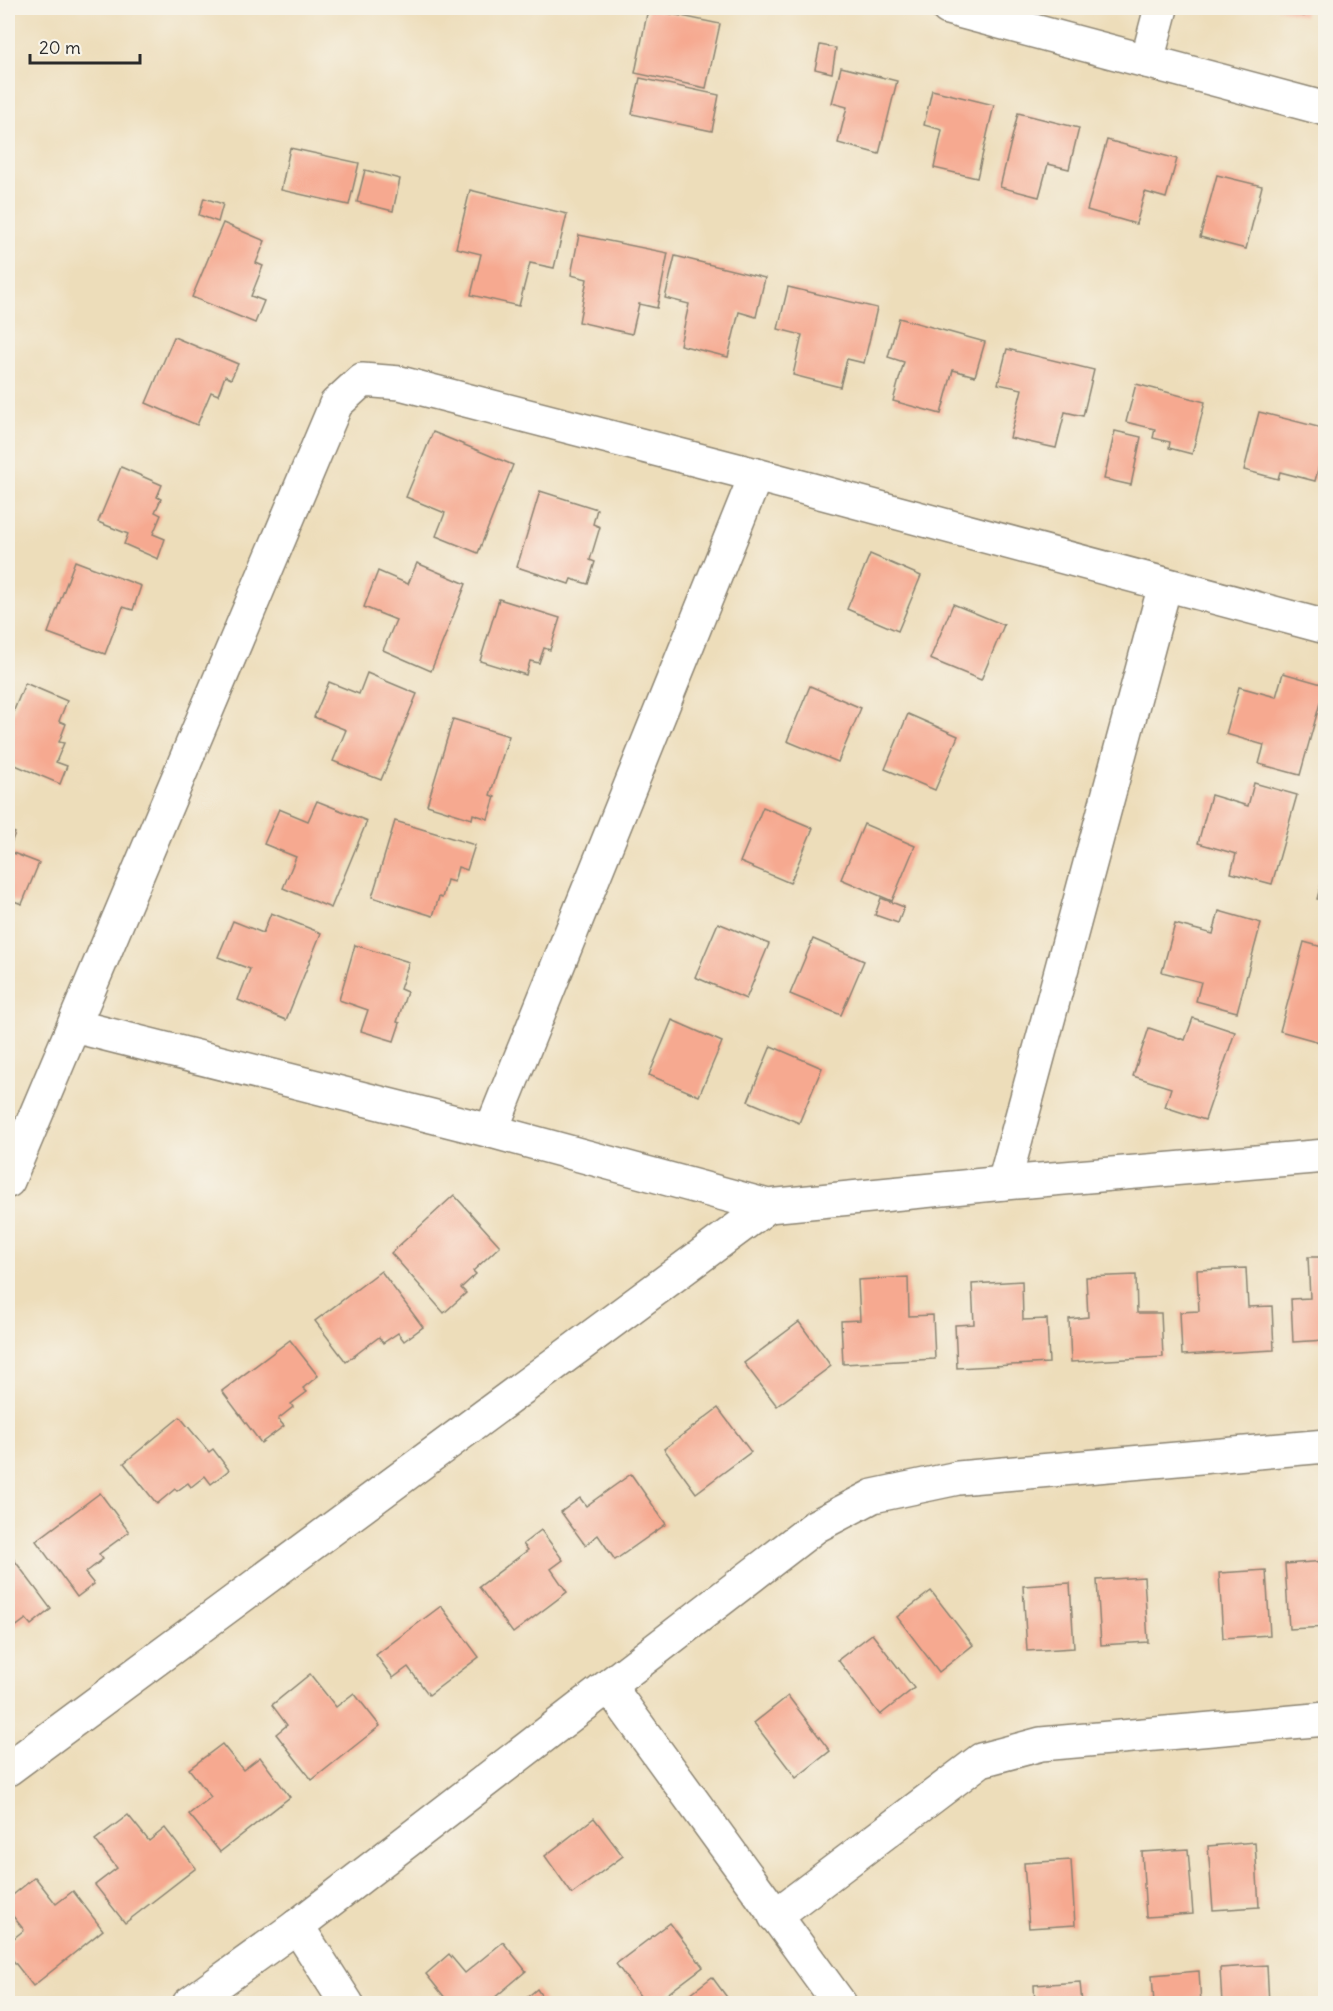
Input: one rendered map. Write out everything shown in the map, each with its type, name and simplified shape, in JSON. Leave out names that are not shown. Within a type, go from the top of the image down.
[{"type":"street","points":[[948,8],[1326,109]]},
{"type":"street","points":[[1147,61],[1161,8]]},
{"type":"street","points":[[8,1181],[336,404],[362,380],[400,383],[1326,627]]},
{"type":"street","points":[[490,1131],[756,475]]},
{"type":"street","points":[[1004,1183],[1165,585]]},
{"type":"street","points":[[74,1026],[490,1131],[768,1206],[1004,1183],[1326,1156]]},
{"type":"street","points":[[8,1769],[768,1206]]},
{"type":"street","points":[[189,2004],[297,1926],[816,1526],[873,1496],[958,1478],[1326,1446]]},
{"type":"street","points":[[609,1686],[840,2004]]},
{"type":"street","points":[[775,1916],[981,1760],[1041,1744],[1326,1719]]},
{"type":"street","points":[[297,1926],[347,2004]]},
{"type":"building","points":[[1276,8],[1306,8],[1304,16]]},
{"type":"building","points":[[648,9],[720,24],[706,88],[635,73]]},
{"type":"building","points":[[820,45],[836,48],[832,73],[815,69]]},
{"type":"building","points":[[841,67],[897,81],[879,154],[838,143],[847,107],[832,103]]},
{"type":"building","points":[[640,78],[719,95],[712,131],[632,114]]},
{"type":"building","points":[[932,90],[994,105],[977,178],[934,168],[942,130],[924,125]]},
{"type":"building","points":[[1018,113],[1079,128],[1069,169],[1048,164],[1039,197],[1000,187]]},
{"type":"building","points":[[1107,140],[1177,159],[1166,198],[1145,192],[1136,224],[1087,210]]},
{"type":"building","points":[[290,148],[359,163],[349,205],[281,190]]},
{"type":"building","points":[[365,170],[400,179],[393,211],[357,202]]},
{"type":"building","points":[[1217,175],[1262,186],[1246,249],[1200,237]]},
{"type":"building","points":[[470,190],[567,214],[554,268],[530,263],[519,306],[471,295],[481,254],[456,248]]},
{"type":"building","points":[[204,198],[223,204],[218,222],[199,215]]},
{"type":"building","points":[[223,223],[265,241],[256,263],[263,266],[251,296],[264,301],[255,323],[192,297]]},
{"type":"building","points":[[579,235],[668,253],[657,308],[639,304],[632,334],[579,322],[587,279],[571,275]]},
{"type":"building","points":[[675,256],[765,278],[756,317],[739,312],[728,357],[680,345],[689,304],[665,298]]},
{"type":"building","points":[[788,287],[877,308],[864,363],[847,359],[840,387],[793,375],[802,335],[778,329]]},
{"type":"building","points":[[899,318],[985,342],[975,376],[953,370],[941,414],[893,401],[904,362],[888,357]]},
{"type":"building","points":[[174,337],[238,364],[231,379],[225,376],[218,395],[211,392],[197,425],[146,403]]},
{"type":"building","points":[[1007,349],[1094,370],[1083,416],[1065,412],[1056,448],[1010,438],[1022,389],[998,384]]},
{"type":"building","points":[[1136,384],[1205,402],[1192,454],[1169,448],[1170,442],[1153,438],[1155,429],[1126,422]]},
{"type":"building","points":[[1259,412],[1326,429],[1326,439],[1315,481],[1280,472],[1278,479],[1244,470]]},
{"type":"building","points":[[1115,431],[1141,437],[1131,485],[1104,479]]},
{"type":"building","points":[[433,432],[513,465],[478,553],[436,536],[445,513],[406,497]]},
{"type":"building","points":[[121,467],[162,485],[157,497],[161,499],[155,512],[161,515],[153,534],[165,539],[158,559],[124,544],[128,534],[98,522]]},
{"type":"building","points":[[540,491],[597,509],[593,524],[600,527],[590,560],[595,562],[588,584],[571,579],[569,584],[517,567]]},
{"type":"building","points":[[870,554],[921,576],[898,631],[847,609]]},
{"type":"building","points":[[75,561],[141,586],[133,610],[123,607],[105,654],[48,633]]},
{"type":"building","points":[[417,563],[466,584],[431,671],[383,650],[396,620],[364,607],[378,571],[408,584]]},
{"type":"building","points":[[499,599],[560,618],[550,650],[544,648],[539,663],[530,661],[526,675],[480,661]]},
{"type":"building","points":[[953,604],[1004,625],[981,680],[930,659]]},
{"type":"building","points":[[367,673],[417,694],[381,780],[333,761],[346,730],[314,717],[329,682],[359,694]]},
{"type":"building","points":[[1283,673],[1325,685],[1300,775],[1259,764],[1264,745],[1226,734],[1239,687],[1276,697]]},
{"type":"building","points":[[25,683],[67,701],[59,721],[66,724],[59,742],[64,743],[56,762],[67,766],[60,784],[8,762],[8,725]]},
{"type":"building","points":[[810,686],[861,708],[838,762],[787,741]]},
{"type":"building","points":[[908,714],[958,736],[935,790],[885,769]]},
{"type":"building","points":[[453,719],[509,736],[490,795],[495,797],[488,819],[473,814],[472,819],[427,805]]},
{"type":"building","points":[[1254,783],[1297,795],[1272,884],[1231,873],[1236,854],[1198,843],[1211,795],[1248,806]]},
{"type":"building","points":[[317,801],[367,821],[331,908],[283,888],[296,857],[264,844],[279,809],[308,821]]},
{"type":"building","points":[[763,807],[813,828],[790,883],[740,862]]},
{"type":"building","points":[[395,821],[475,845],[467,870],[458,867],[454,882],[447,880],[442,898],[439,897],[433,916],[372,897]]},
{"type":"building","points":[[864,824],[915,846],[892,901],[841,879]]},
{"type":"building","points":[[8,830],[15,833],[8,851]]},
{"type":"building","points":[[8,851],[39,863],[22,904],[8,899]]},
{"type":"building","points":[[1326,870],[1326,901],[1317,899]]},
{"type":"building","points":[[881,898],[904,907],[898,923],[875,915]]},
{"type":"building","points":[[1219,911],[1261,923],[1237,1012],[1196,1001],[1201,982],[1162,972],[1175,924],[1213,934]]},
{"type":"building","points":[[271,913],[321,933],[286,1020],[238,1000],[250,969],[218,957],[233,921],[263,933]]},
{"type":"building","points":[[718,923],[769,944],[746,999],[695,977]]},
{"type":"building","points":[[813,939],[864,961],[841,1015],[790,994]]},
{"type":"building","points":[[1304,942],[1326,948],[1326,1033],[1323,1043],[1280,1031]]},
{"type":"building","points":[[355,945],[409,962],[400,989],[407,992],[397,1022],[400,1023],[394,1041],[361,1031],[368,1010],[339,1000]]},
{"type":"building","points":[[1193,1018],[1235,1032],[1205,1120],[1165,1107],[1171,1088],[1133,1076],[1149,1028],[1185,1040]]},
{"type":"building","points":[[672,1020],[722,1042],[699,1096],[649,1075]]},
{"type":"building","points":[[771,1046],[822,1068],[799,1123],[748,1101]]},
{"type":"building","points":[[454,1195],[500,1246],[473,1271],[476,1274],[461,1288],[466,1293],[444,1313],[391,1253]]},
{"type":"building","points":[[1308,1257],[1326,1257],[1326,1340],[1293,1342],[1291,1299],[1310,1298]]},
{"type":"building","points":[[1246,1268],[1248,1307],[1272,1306],[1274,1350],[1182,1355],[1180,1312],[1199,1311],[1197,1270]]},
{"type":"building","points":[[381,1271],[423,1327],[404,1341],[398,1333],[383,1343],[379,1337],[346,1362],[315,1321]]},
{"type":"building","points":[[1136,1275],[1137,1313],[1161,1313],[1163,1357],[1071,1362],[1069,1319],[1088,1317],[1086,1277]]},
{"type":"building","points":[[908,1277],[909,1316],[933,1315],[935,1359],[843,1364],[841,1321],[860,1320],[858,1280]]},
{"type":"building","points":[[1022,1281],[1023,1320],[1047,1319],[1049,1363],[957,1368],[955,1325],[974,1324],[972,1284]]},
{"type":"building","points":[[799,1322],[831,1366],[777,1406],[744,1363]]},
{"type":"building","points":[[290,1340],[318,1376],[303,1388],[307,1392],[291,1404],[293,1407],[278,1419],[284,1426],[261,1443],[222,1391]]},
{"type":"building","points":[[718,1408],[751,1452],[696,1493],[664,1449]]},
{"type":"building","points":[[180,1417],[209,1452],[213,1449],[229,1470],[211,1484],[205,1476],[191,1487],[188,1483],[177,1491],[175,1489],[157,1504],[124,1463]]},
{"type":"building","points":[[631,1474],[666,1524],[615,1560],[598,1535],[585,1545],[561,1512],[580,1498],[586,1506]]},
{"type":"building","points":[[100,1493],[129,1532],[99,1554],[103,1559],[85,1573],[94,1584],[77,1597],[36,1541]]},
{"type":"building","points":[[541,1530],[563,1560],[551,1569],[567,1592],[513,1633],[479,1587],[528,1550],[523,1544]]},
{"type":"building","points":[[9,1553],[51,1609],[31,1625],[26,1619],[11,1630],[8,1628]]},
{"type":"building","points":[[1326,1561],[1326,1627],[1289,1629],[1285,1564]]},
{"type":"building","points":[[1266,1570],[1270,1635],[1223,1638],[1219,1573]]},
{"type":"building","points":[[1144,1577],[1148,1642],[1101,1645],[1097,1580]]},
{"type":"building","points":[[1070,1583],[1074,1648],[1027,1651],[1023,1586]]},
{"type":"building","points":[[931,1591],[973,1645],[939,1672],[897,1617]]},
{"type":"building","points":[[441,1606],[479,1657],[429,1695],[408,1667],[393,1678],[376,1655]]},
{"type":"building","points":[[872,1634],[914,1688],[880,1715],[838,1660]]},
{"type":"building","points":[[310,1674],[336,1707],[354,1693],[380,1726],[312,1780],[276,1734],[287,1725],[272,1705]]},
{"type":"building","points":[[788,1696],[830,1751],[796,1778],[754,1723]]},
{"type":"building","points":[[222,1744],[243,1770],[260,1757],[290,1797],[220,1852],[189,1814],[211,1797],[189,1769]]},
{"type":"building","points":[[128,1815],[149,1841],[165,1828],[196,1868],[125,1923],[95,1885],[117,1868],[95,1840]]},
{"type":"building","points":[[594,1818],[623,1856],[572,1894],[545,1856]]},
{"type":"building","points":[[1255,1842],[1259,1907],[1213,1910],[1208,1846]]},
{"type":"building","points":[[1188,1849],[1193,1914],[1146,1917],[1142,1852]]},
{"type":"building","points":[[1071,1860],[1075,1925],[1029,1928],[1024,1863]]},
{"type":"building","points":[[35,1877],[56,1904],[73,1891],[103,1930],[33,1986],[8,1954],[8,1943],[24,1930],[8,1910],[8,1899]]},
{"type":"building","points":[[670,1923],[703,1967],[654,2004],[646,2004],[616,1964]]},
{"type":"building","points":[[503,1942],[526,1971],[487,2004],[450,2004],[426,1974],[449,1954],[465,1973]]},
{"type":"building","points":[[1267,1965],[1269,2004],[1222,2004],[1220,1968]]},
{"type":"building","points":[[1199,1971],[1201,2004],[1154,2004],[1152,1975]]},
{"type":"building","points":[[712,1977],[732,2004],[677,2004]]},
{"type":"building","points":[[1080,1982],[1082,2004],[1035,2004],[1034,1985]]},
{"type":"building","points":[[537,1989],[547,2004],[519,2004]]}]
